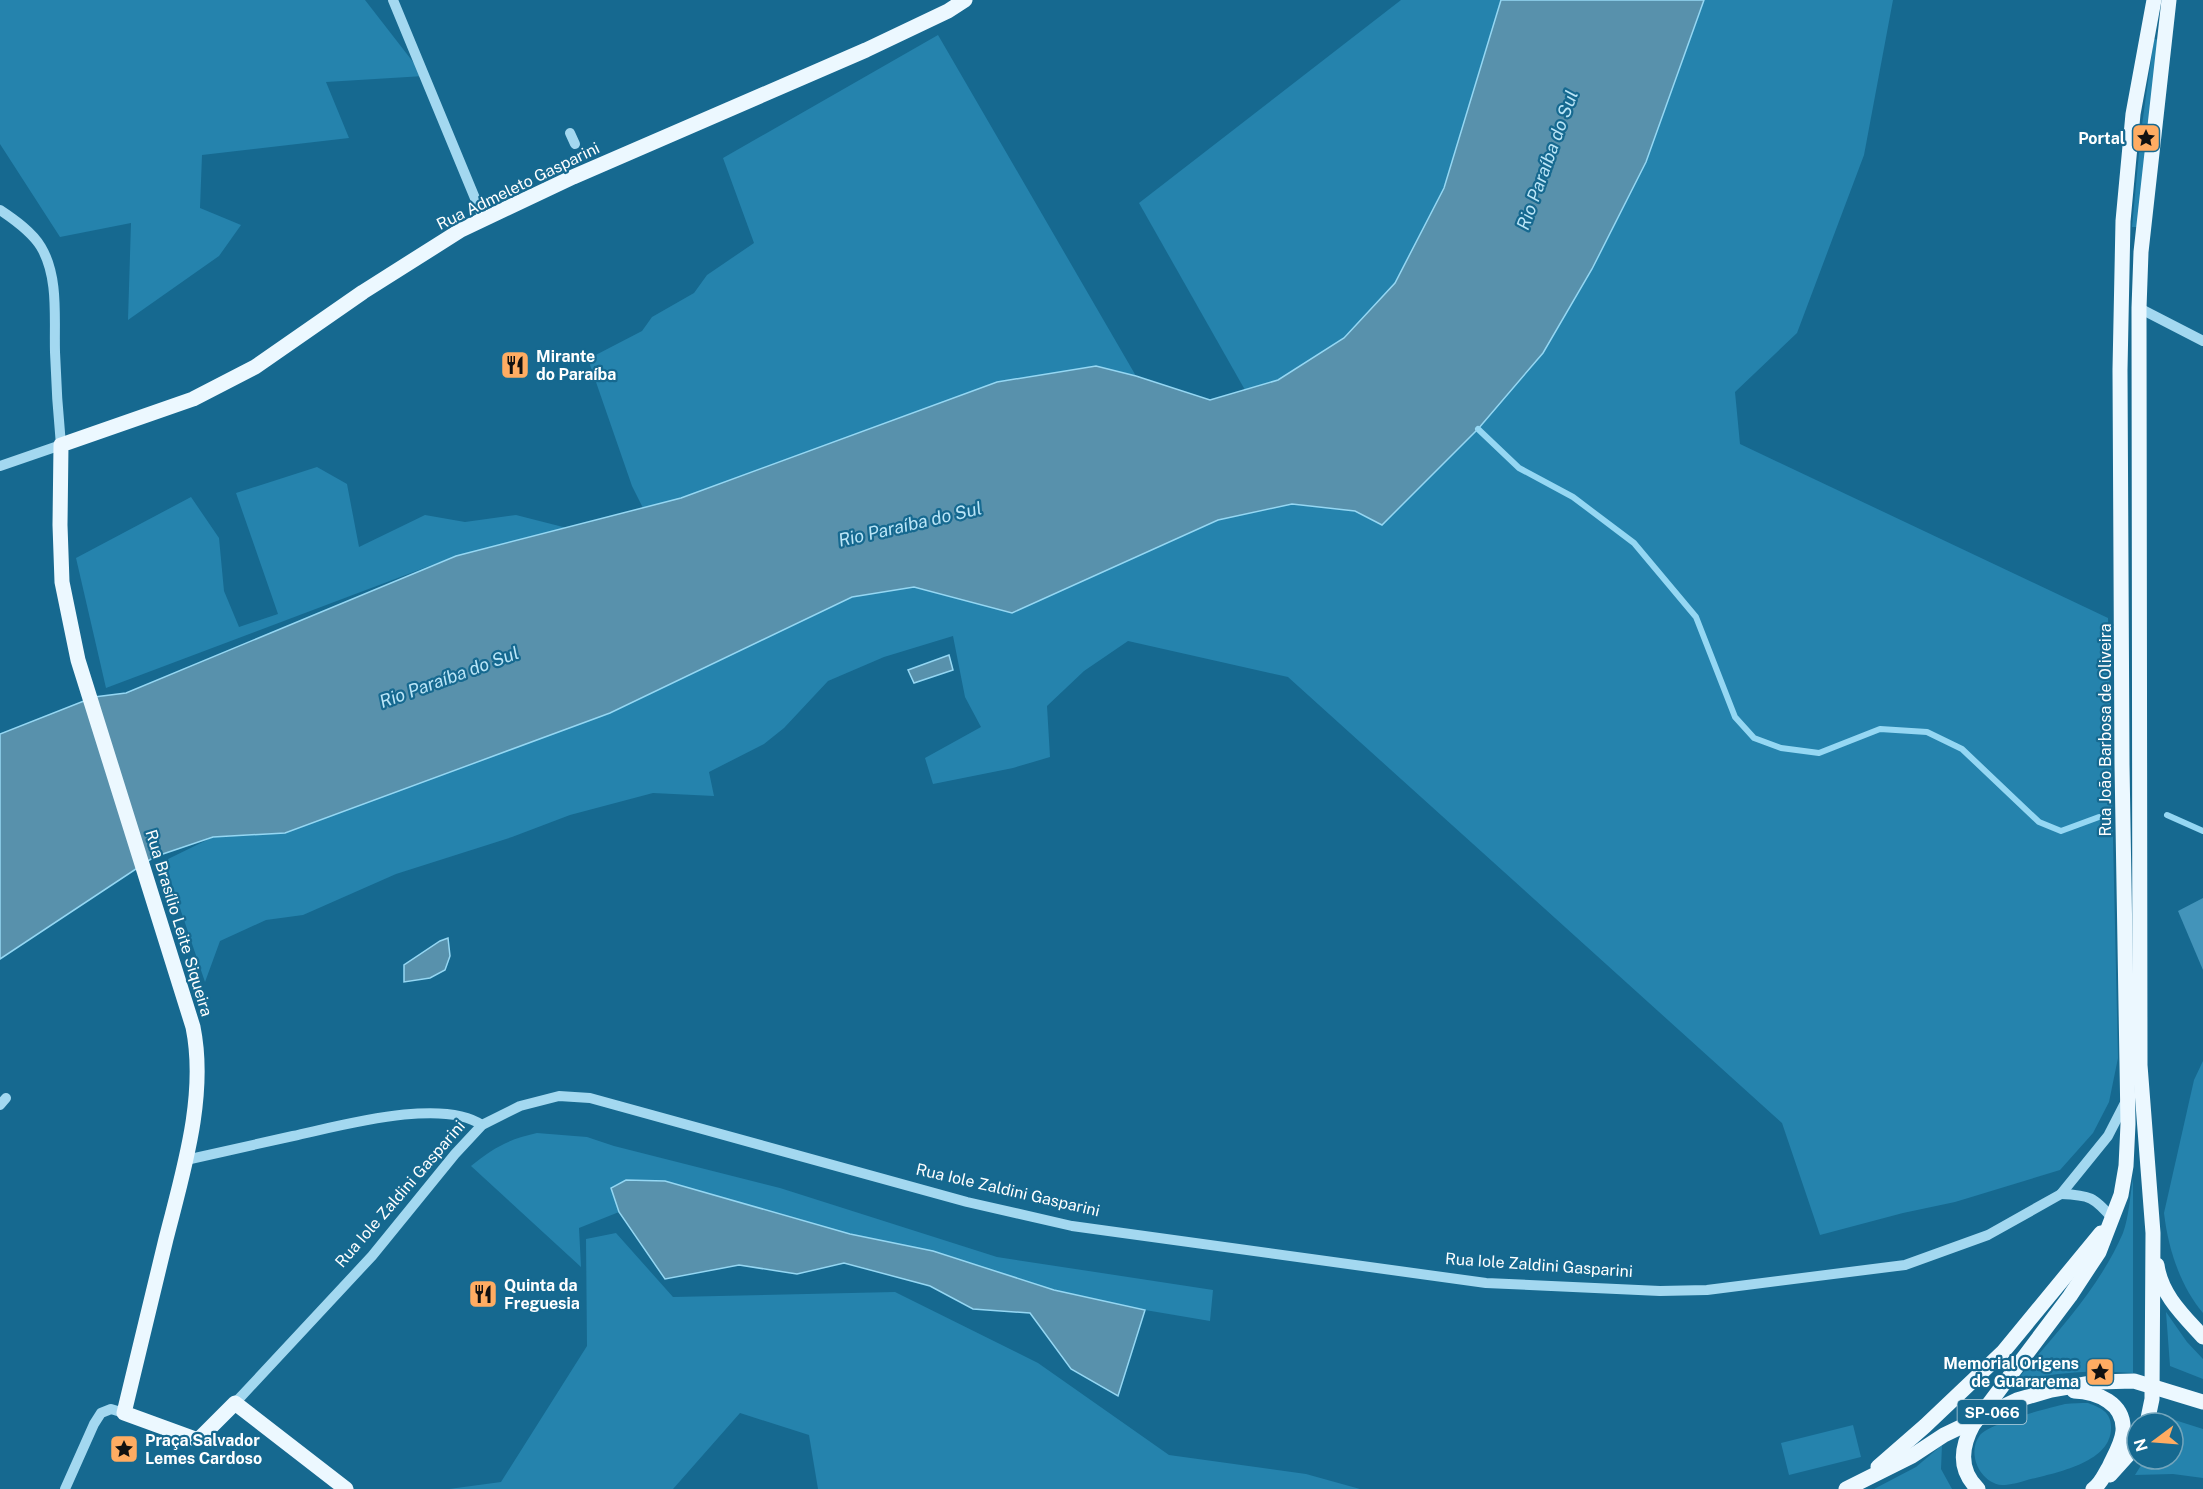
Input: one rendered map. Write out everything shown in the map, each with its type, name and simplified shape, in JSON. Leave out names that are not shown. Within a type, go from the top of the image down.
[{"type":"main road","name":"Rua Admeleto Gasparini","points":[[61,445],[193,399],[255,367],[363,292],[461,230],[573,177],[867,50],[948,11],[965,0]]},
{"type":"main road","name":"Rua João Barbosa de Oliveira","points":[[1978,1489],[1966,1474],[1962,1450],[1966,1437],[2070,1296],[2099,1252],[2121,1195],[2126,1166],[2128,1098],[2122,764],[2120,370],[2123,233],[2133,114],[2154,0]]},
{"type":"main road","name":"Rua João Barbosa de Oliveira","points":[[2150,1411],[2152,1399],[2153,1233],[2140,1065],[2139,308],[2141,252],[2169,0]]},
{"type":"main road","name":"Rua Brasílio Leite Siqueira","points":[[61,445],[62,582],[78,660],[193,1027],[197,1049],[198,1076],[186,1160],[124,1413]]},
{"type":"main road","points":[[1860,1482],[1925,1426],[2003,1352],[2113,1220]]},
{"type":"main road","points":[[2153,1233],[2158,1274],[2168,1297],[2203,1337]]},
{"type":"main road","name":"SP-066","points":[[1846,1489],[1912,1456],[1944,1435],[2018,1400],[2051,1390],[2097,1382],[2134,1381],[2203,1402]]},
{"type":"main road","points":[[2051,1390],[2086,1391],[2099,1395],[2110,1401],[2119,1413],[2123,1431],[2115,1455],[2096,1487]]},
{"type":"main road","points":[[235,1403],[346,1489]]},
{"type":"main road","name":"Rua Iole Zaldini Gasparini","points":[[124,1413],[198,1440],[235,1403]]},
{"type":"main road","points":[[2096,1487],[2125,1459]]},
{"type":"street","points":[[393,0],[484,219]]},
{"type":"street","points":[[570,133],[575,144]]},
{"type":"street","points":[[0,210],[21,224],[41,247],[50,268],[61,445]]},
{"type":"street","points":[[2139,308],[2203,341]]},
{"type":"street","name":"Rua Admeleto Gasparini","points":[[0,466],[61,445]]},
{"type":"street","name":"Rua Iole Zaldini Gasparini","points":[[235,1403],[372,1256],[455,1154],[482,1125],[520,1106],[559,1096],[590,1098],[967,1202],[1072,1226],[1486,1283],[1613,1289],[1707,1290],[1905,1265],[1988,1235],[2061,1194],[2108,1136],[2128,1098]]},
{"type":"street","points":[[186,1160],[391,1116],[430,1113],[472,1118],[482,1125]]},
{"type":"street","points":[[2061,1194],[2085,1195],[2100,1205],[2113,1220]]},
{"type":"street","points":[[65,1489],[101,1413],[111,1409],[124,1413]]},
{"type":"shaded area","points":[[0,0],[365,0],[424,76],[326,82],[349,138],[202,155],[200,208],[241,225],[219,256],[128,320],[131,223],[60,237],[0,144]]},
{"type":"shaded area","points":[[1401,0],[1501,0],[1444,188],[1395,283],[1344,338],[1278,380],[1245,390],[1139,203]]},
{"type":"shaded area","points":[[1704,0],[1893,0],[1864,155],[1797,333],[1735,392],[1740,444],[2108,618],[2118,1058],[2109,1102],[2093,1133],[2060,1170],[1955,1202],[1820,1235],[1782,1123],[1288,677],[1128,641],[1084,671],[1047,706],[1050,757],[1013,768],[933,784],[925,758],[981,727],[965,697],[953,636],[884,657],[828,681],[784,728],[764,744],[709,772],[714,796],[653,793],[570,815],[512,837],[396,874],[303,915],[266,920],[220,941],[205,982],[164,861],[213,837],[285,833],[610,713],[852,597],[914,587],[1012,613],[1218,520],[1292,504],[1355,511],[1382,525],[1478,429],[1543,353],[1592,269],[1646,162]]},
{"type":"shaded area","points":[[938,35],[1136,376],[1096,366],[681,498],[643,508],[632,486],[588,359],[642,331],[652,317],[694,293],[707,275],[754,243],[723,158]]},
{"type":"shaded area","points":[[2154,39],[2159,40],[2137,227],[2132,227],[2141,132]]},
{"type":"shaded area","points":[[317,467],[347,484],[359,547],[425,515],[465,522],[516,515],[567,528],[456,556],[106,688],[76,558],[191,497],[219,538],[224,591],[239,627],[278,614],[236,493]]},
{"type":"shaded area","points":[[2203,1061],[2203,1313],[2188,1291],[2176,1266],[2164,1213],[2194,1080]]},
{"type":"shaded area","points":[[537,1133],[587,1137],[614,1146],[780,1188],[997,1257],[1213,1290],[1210,1321],[1145,1310],[1054,1290],[933,1251],[611,1188],[619,1212],[579,1228],[581,1267],[471,1166],[502,1145]]},
{"type":"shaded area","points":[[2133,1178],[2133,1373],[2075,1372],[2017,1380],[2089,1292],[2113,1254],[2125,1227]]},
{"type":"shaded area","points":[[616,1233],[673,1297],[895,1292],[1038,1363],[1169,1455],[1306,1474],[1360,1489],[818,1489],[809,1435],[740,1413],[673,1489],[449,1489],[501,1482],[587,1346],[586,1239]]},
{"type":"shaded area","points":[[2166,1312],[2187,1342],[2203,1359],[2203,1379],[2170,1366]]},
{"type":"shaded area","points":[[2088,1403],[2101,1409],[2111,1422],[2109,1440],[2102,1450],[2091,1458],[2064,1470],[2007,1485],[1994,1483],[1982,1473],[1974,1450],[1980,1435],[1986,1430],[2046,1409],[2065,1404]]},
{"type":"shaded area","points":[[2185,1423],[2203,1429],[2203,1478],[2173,1474],[2135,1475],[2138,1471],[2185,1471]]},
{"type":"shaded area","points":[[1853,1425],[1861,1457],[1789,1475],[1781,1443]]},
{"type":"shaded area","points":[[1942,1445],[1941,1469],[1952,1489],[1874,1489],[1916,1467]]},
{"type":"water","name":"Rio Paraíba do Sul","points":[[1501,0],[1704,0],[1646,162],[1592,269],[1543,353],[1478,429],[1382,525],[1355,511],[1292,504],[1218,520],[1012,613],[914,587],[852,597],[610,713],[285,833],[213,837],[154,857],[0,959],[0,734],[94,697],[126,693],[456,556],[681,498],[997,382],[1096,366],[1136,376],[1210,400],[1278,380],[1344,338],[1395,283],[1444,188]]},
{"type":"water","points":[[949,655],[953,670],[914,683],[908,670]]},
{"type":"water","points":[[448,938],[450,956],[445,970],[430,978],[404,982],[404,965]]},
{"type":"water","points":[[626,1180],[665,1181],[850,1234],[933,1251],[1054,1290],[1145,1310],[1118,1396],[1071,1369],[1030,1313],[973,1309],[930,1286],[844,1263],[797,1274],[739,1265],[665,1279],[619,1212],[611,1188]]},
{"type":"building","points":[[2203,898],[2203,970],[2178,911]]},
{"type":"waterway","points":[[1478,429],[1519,468],[1573,497],[1634,543],[1696,617],[1735,717],[1754,738],[1781,748],[1819,753],[1880,729],[1927,732],[1962,749],[2039,822],[2061,831],[2099,817]]},
{"type":"waterway","points":[[2167,815],[2203,831]]},
{"type":"place","name":"Portal","points":[[2146,138]]},
{"type":"place","name":"Mirante do Paraíba","points":[[515,365]]},
{"type":"place","name":"Quinta da Freguesia","points":[[483,1294]]},
{"type":"place","name":"Memorial Origens de Guararema","points":[[2100,1372]]},
{"type":"place","name":"Praça Salvador Lemes Cardoso","points":[[124,1449]]}]
